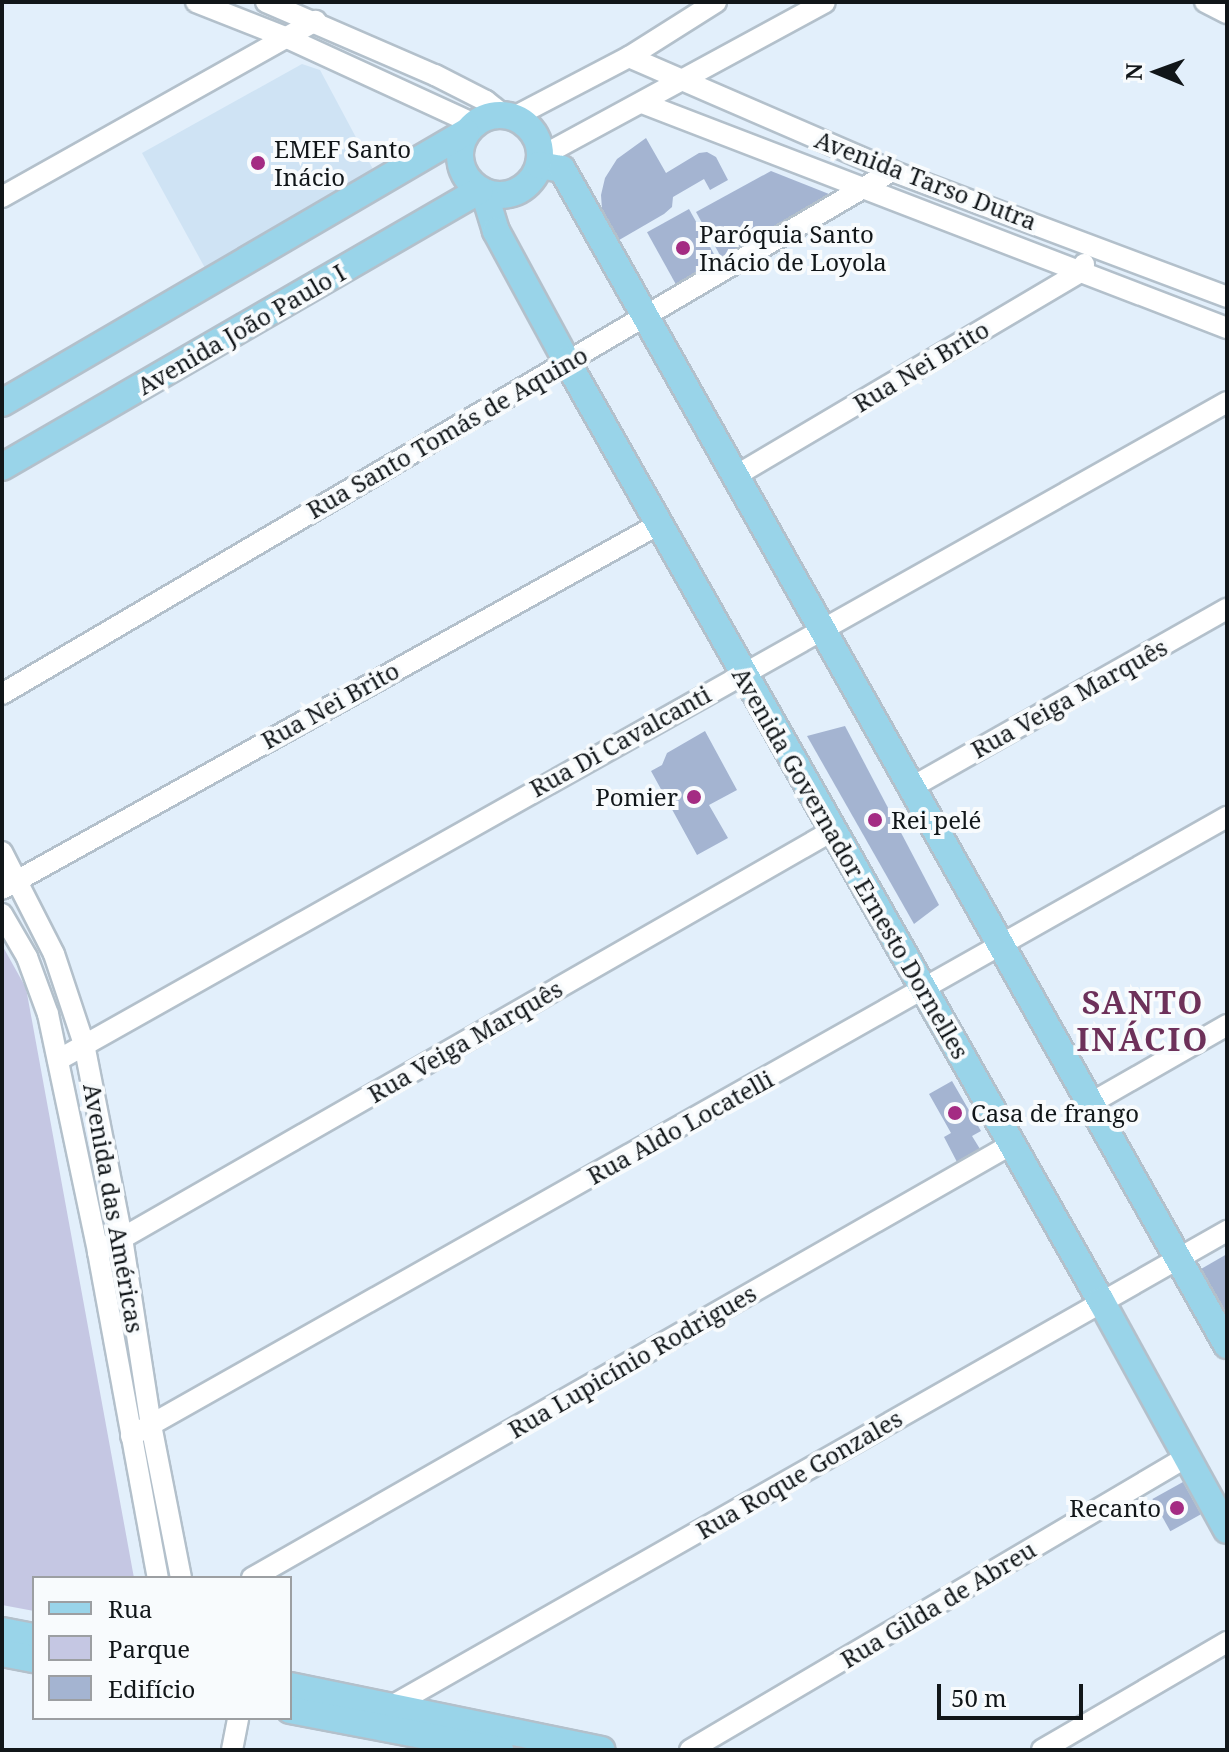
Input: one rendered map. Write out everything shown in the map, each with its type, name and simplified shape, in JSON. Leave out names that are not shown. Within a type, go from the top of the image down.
[{"type":"main road","points":[[2,403],[470,128],[482,118],[508,116],[536,137],[539,161],[527,184],[517,191],[495,195],[471,184],[461,164],[461,142],[470,128]]},
{"type":"main road","points":[[539,161],[562,169],[1227,1345]]},
{"type":"main road","name":"Avenida Governador Ernesto Dornelles","points":[[482,191],[496,231],[566,360],[1101,1301],[1227,1530]]},
{"type":"main road","name":"Avenida João Paulo I","points":[[2,467],[482,191]]},
{"type":"main road","points":[[2,1631],[32,1637]]},
{"type":"main road","points":[[2,1653],[32,1659]]},
{"type":"main road","points":[[292,1687],[500,1750]]},
{"type":"main road","points":[[292,1710],[387,1717],[540,1744],[601,1750]]},
{"type":"street","points":[[196,2],[285,37],[470,128]]},
{"type":"street","points":[[266,2],[435,75],[508,116],[629,57],[716,2]]},
{"type":"street","points":[[539,161],[825,2]]},
{"type":"street","points":[[1205,2],[1227,13]]},
{"type":"street","points":[[2,197],[316,21]]},
{"type":"street","name":"Avenida Tarso Dutra","points":[[629,57],[892,171],[1227,297]]},
{"type":"street","name":"Avenida Tarso Dutra","points":[[642,103],[1227,328]]},
{"type":"street","name":"Rua Santo Tomás de Aquino","points":[[2,694],[892,171]]},
{"type":"street","points":[[1080,272],[1092,245]]},
{"type":"street","name":"Rua Nei Brito","points":[[737,475],[1080,272]]},
{"type":"street","name":"Rua Di Cavalcanti","points":[[58,1060],[741,672],[825,631],[1227,402]]},
{"type":"street","name":"Rua Nei Brito","points":[[9,884],[659,524]]},
{"type":"street","name":"Rua Veiga Marquês","points":[[912,787],[1227,609]]},
{"type":"street","name":"Rua Aldo Locatelli","points":[[131,1436],[1227,817]]},
{"type":"street","name":"Rua Veiga Marquês","points":[[98,1252],[832,831]]},
{"type":"street","name":"Avenida das Américas","points":[[2,852],[9,884],[54,954],[84,1044],[122,1238],[151,1425],[181,1576]]},
{"type":"street","name":"Avenida das Américas","points":[[2,914],[27,957],[48,1014],[98,1252],[158,1576]]},
{"type":"street","points":[[1091,1103],[1227,1025]]},
{"type":"street","name":"Rua Lupicínio Rodrigues","points":[[256,1576],[1012,1144]]},
{"type":"street","name":"Rua Roque Gonzales","points":[[387,1717],[1101,1301],[1227,1231]]},
{"type":"street","name":"Rua Gilda de Abreu","points":[[690,1750],[1185,1458]]},
{"type":"street","points":[[1042,1750],[1227,1642]]},
{"type":"street","points":[[232,1750],[238,1720]]},
{"type":"shaded area","name":"EMEF Santo Inácio","points":[[302,64],[320,70],[375,173],[205,268],[142,153]]},
{"type":"green space","points":[[2,945],[26,988],[134,1576],[32,1576],[32,1611],[2,1605]]},
{"type":"building","points":[[646,138],[666,173],[699,153],[707,152],[716,157],[728,180],[710,190],[704,179],[673,197],[672,207],[664,214],[614,243],[603,224],[601,195],[605,178],[617,159]]},
{"type":"building","points":[[771,171],[829,194],[828,197],[721,257],[696,212]]},
{"type":"building","name":"Paróquia Santo Inácio de Loyola","points":[[689,209],[720,264],[678,287],[647,232]]},
{"type":"building","name":"Rei pelé","points":[[845,726],[939,905],[914,924],[807,736]]},
{"type":"building","name":"Pomier","points":[[705,731],[737,790],[709,805],[728,838],[697,855],[651,771],[662,765],[667,753]]},
{"type":"building","name":"Casa de frango","points":[[952,1081],[981,1131],[972,1136],[980,1149],[957,1162],[944,1137],[951,1133],[929,1094]]},
{"type":"building","points":[[1227,1254],[1227,1314],[1201,1269]]},
{"type":"building","name":"Recanto","points":[[1183,1482],[1201,1514],[1170,1531],[1152,1499]]},
{"type":"place","name":"EMEF Santo Inácio","points":[[258,163]]},
{"type":"place","name":"Paróquia Santo Inácio de Loyola","points":[[683,248]]},
{"type":"place","name":"Pomier","points":[[694,797]]},
{"type":"place","name":"Rei pelé","points":[[875,820]]},
{"type":"place","name":"Casa de frango","points":[[955,1113]]},
{"type":"place","name":"Recanto","points":[[1177,1508]]},
{"type":"district","name":"SANTO INÁCIO","points":[[1143,1022]]}]
